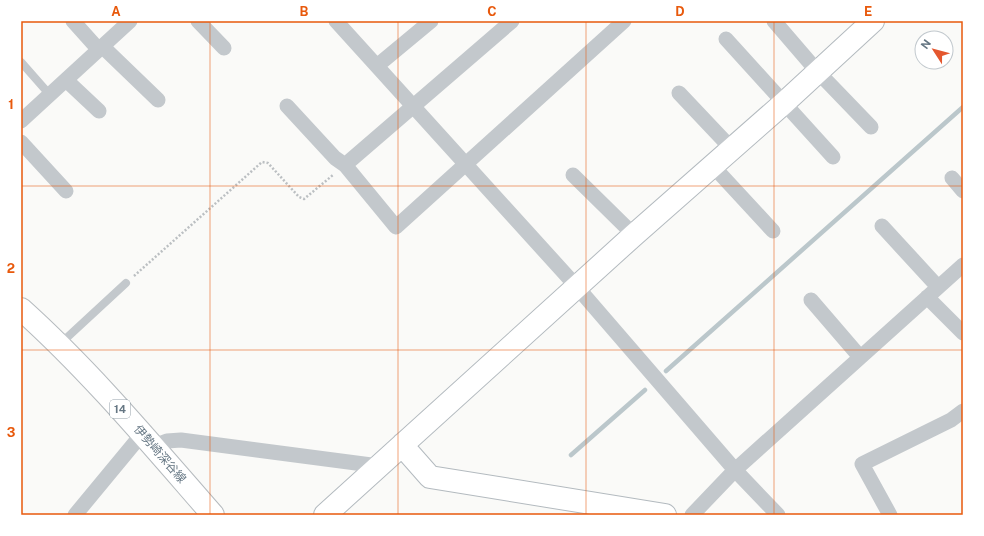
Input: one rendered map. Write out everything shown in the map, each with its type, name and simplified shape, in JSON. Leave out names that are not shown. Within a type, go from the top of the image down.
[{"type":"street","points":[[73,21],[158,100]]},
{"type":"street","points":[[21,121],[130,21]]},
{"type":"street","points":[[198,21],[224,48]]},
{"type":"street","points":[[336,21],[378,65],[413,106],[577,287],[735,470],[778,515]]},
{"type":"street","points":[[378,65],[431,21]]},
{"type":"street","points":[[345,165],[413,106],[496,26],[512,21]]},
{"type":"street","points":[[286,106],[335,158],[345,165],[396,227],[624,21]]},
{"type":"street","points":[[774,21],[817,71],[871,127]]},
{"type":"street","points":[[326,515],[634,235],[731,148],[784,103],[873,21]]},
{"type":"street","points":[[726,39],[833,157]]},
{"type":"street","points":[[66,80],[99,111]]},
{"type":"street","points":[[679,93],[731,148]]},
{"type":"street","points":[[21,142],[66,191]]},
{"type":"street","points":[[712,165],[773,231]]},
{"type":"street","points":[[573,175],[634,235]]},
{"type":"street","points":[[952,178],[963,191]]},
{"type":"street","points":[[882,226],[938,287]]},
{"type":"street","points":[[692,515],[735,470],[963,265]]},
{"type":"street","points":[[927,297],[963,333]]},
{"type":"street","points":[[810,300],[860,358]]},
{"type":"street","name":"伊勢崎深谷線","points":[[21,309],[60,344],[148,440],[213,515]]},
{"type":"street","points":[[890,515],[862,464],[951,420],[963,412]]},
{"type":"street","points":[[75,515],[148,440],[181,440],[379,466]]},
{"type":"street","points":[[403,444],[430,477],[609,511],[665,515]]},
{"type":"lane","points":[[21,62],[50,95]]},
{"type":"lane","points":[[60,344],[126,283]]},
{"type":"path","points":[[126,283],[262,162],[268,163],[299,197],[304,199],[345,165]]},
{"type":"waterway","points":[[666,371],[963,107]]},
{"type":"waterway","points":[[571,455],[645,390]]}]
